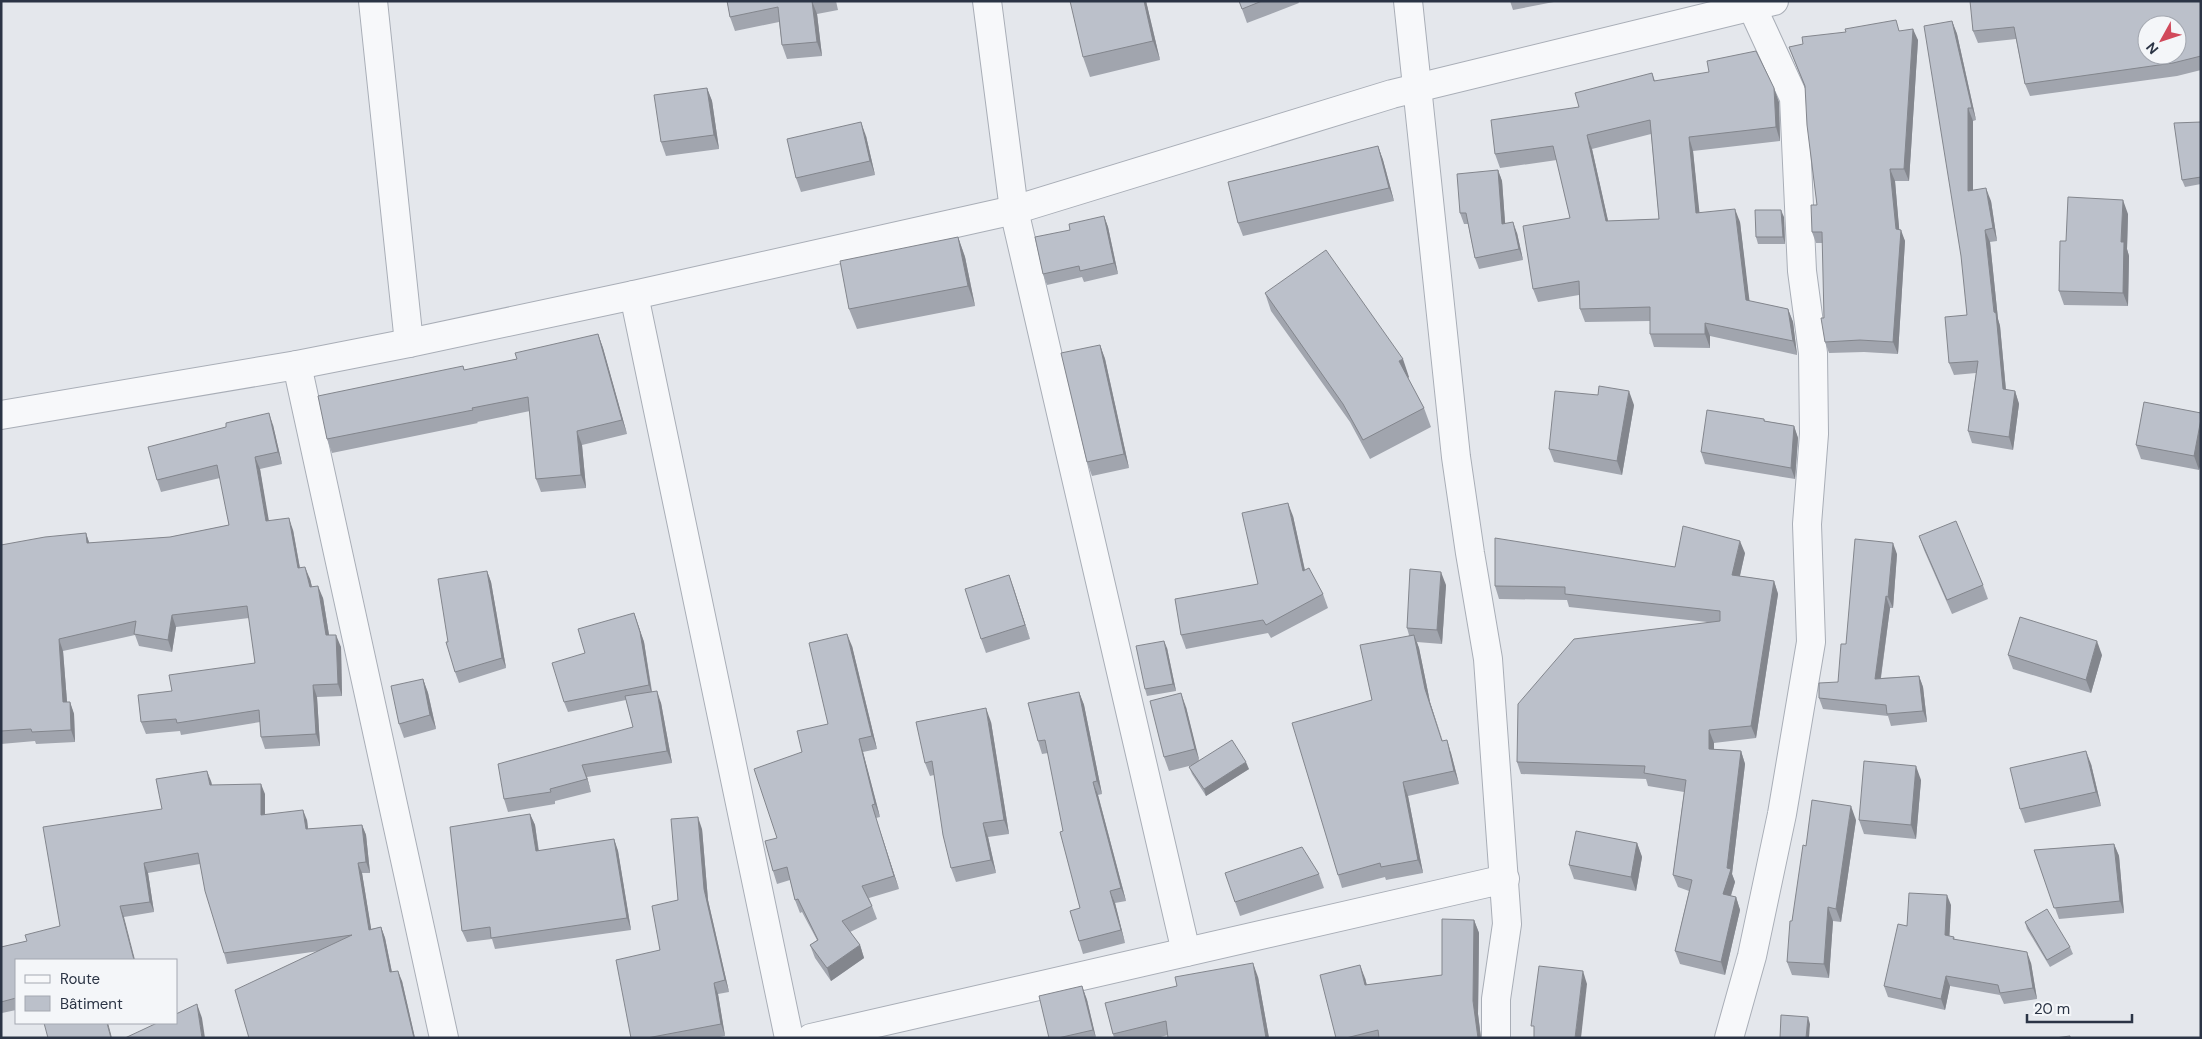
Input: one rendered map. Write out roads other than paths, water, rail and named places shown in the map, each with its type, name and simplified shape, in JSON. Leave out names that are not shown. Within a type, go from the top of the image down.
[{"type":"street","points":[[373,1],[409,343]]},
{"type":"street","points":[[987,1],[1014,210],[1186,952]]},
{"type":"street","points":[[1408,1],[1456,457],[1488,659],[1507,924],[1496,999],[1496,1038]]},
{"type":"street","points":[[1,415],[297,365],[409,343],[1014,210],[1392,94],[1763,4],[1794,98],[1802,271],[1813,353],[1814,434],[1807,524],[1811,642],[1780,824],[1752,956],[1730,1038]]},
{"type":"street","points":[[634,295],[789,1038]]},
{"type":"street","points":[[297,365],[444,1038]]},
{"type":"street","points":[[810,1038],[1505,879]]}]
